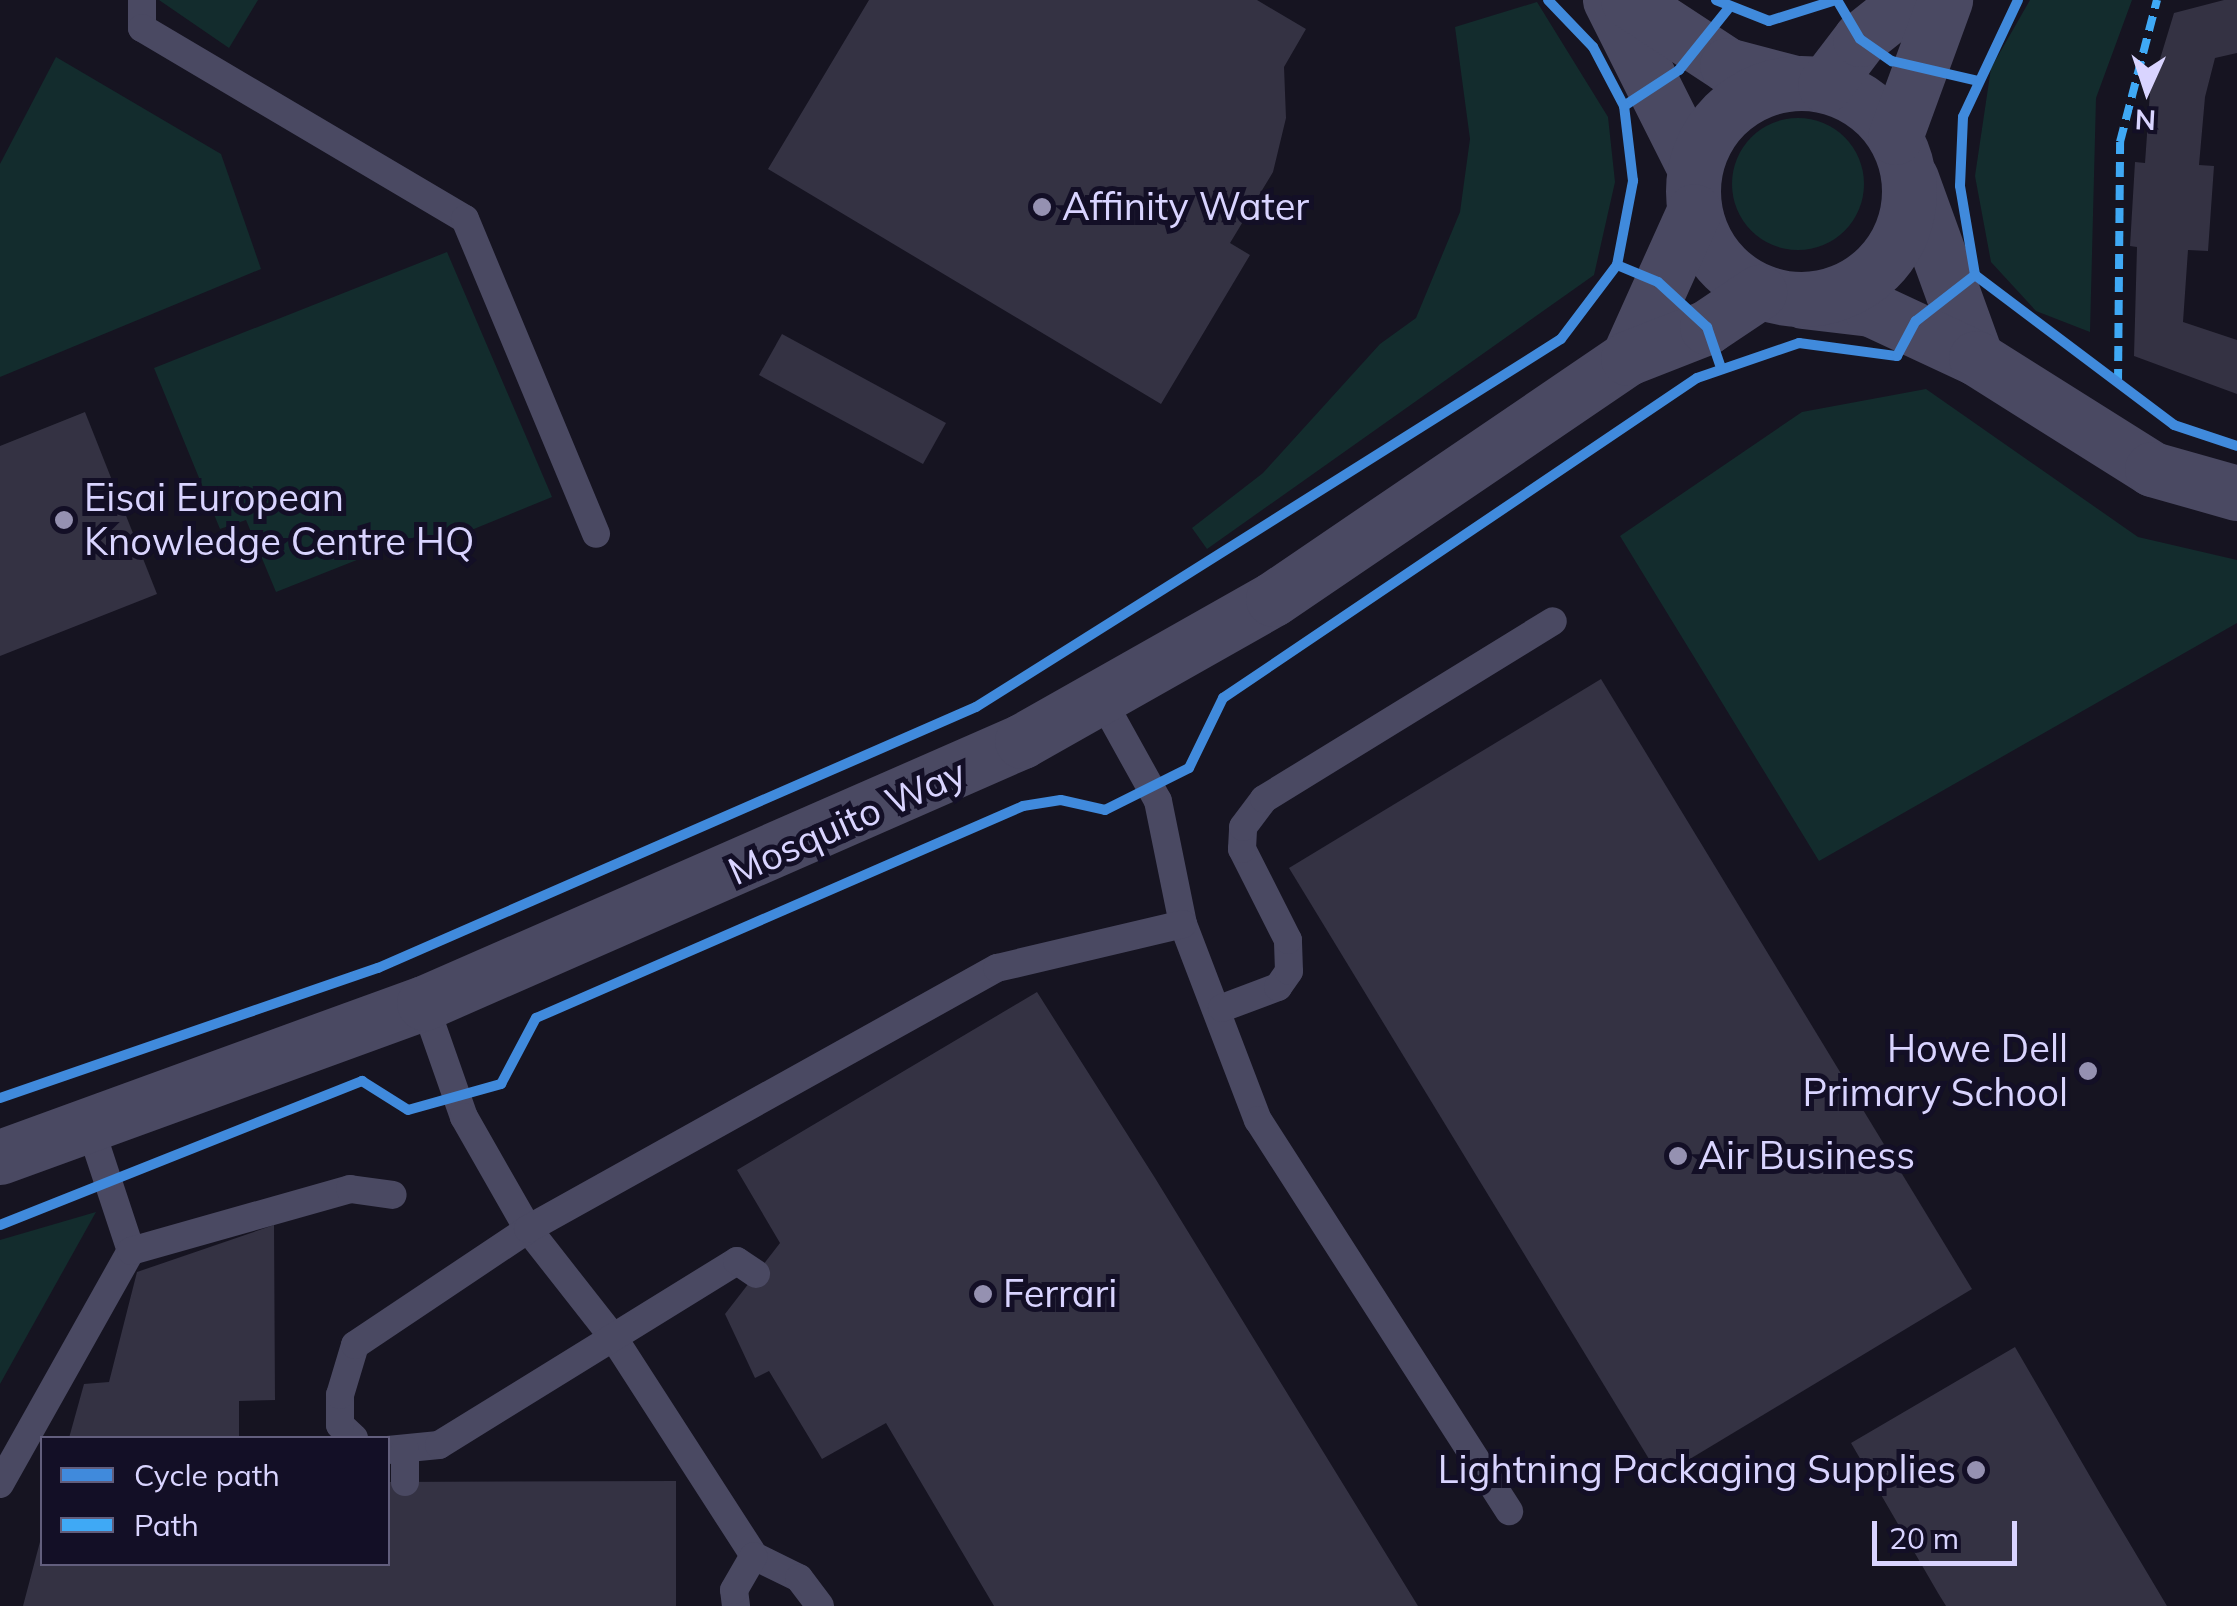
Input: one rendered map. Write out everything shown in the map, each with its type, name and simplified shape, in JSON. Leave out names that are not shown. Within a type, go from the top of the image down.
[{"type":"street","points":[[1610,0],[1692,186],[1720,264],[1781,297],[1870,308],[1976,358],[2152,469],[2237,493]]},
{"type":"street","points":[[1628,0],[1727,65],[1810,84],[1865,104],[1903,157],[1976,358]]},
{"type":"street","points":[[1628,358],[1692,186],[1736,105],[1810,84],[1909,0]]},
{"type":"street","points":[[1781,297],[1852,288],[1884,262],[1906,221],[1903,157],[1945,0]]},
{"type":"street","name":"Mosquito Way","points":[[0,1157],[424,1003],[805,844],[1102,700],[1290,588],[1628,358],[1781,297]]},
{"type":"lane","points":[[142,0],[142,28],[465,219],[596,534]]},
{"type":"lane","points":[[1222,1008],[1278,987],[1289,971],[1288,940],[1242,848],[1243,827],[1264,799],[1553,621]]},
{"type":"lane","points":[[1102,700],[1158,802],[1183,924],[1222,1008],[1258,1120],[1510,1511]]},
{"type":"lane","points":[[352,1436],[340,1425],[340,1395],[355,1345],[528,1229],[997,968],[1183,924]]},
{"type":"lane","points":[[424,1003],[464,1116],[528,1229],[615,1340],[754,1556],[799,1578],[820,1606]]},
{"type":"lane","points":[[90,1127],[131,1252]]},
{"type":"lane","points":[[0,1484],[131,1252],[350,1189],[393,1195]]},
{"type":"lane","points":[[405,1482],[396,1450],[439,1445],[615,1340],[737,1260],[756,1274]]},
{"type":"lane","points":[[736,1606],[734,1590],[754,1556]]},
{"type":"green space","points":[[159,0],[258,0],[229,48]]},
{"type":"green space","points":[[2030,0],[2132,0],[2096,98],[2090,332],[2036,311],[1991,262],[1975,176],[1991,68]]},
{"type":"green space","points":[[1537,2],[1608,117],[1615,182],[1594,275],[1207,549],[1192,528],[1263,473],[1380,344],[1416,318],[1460,212],[1470,139],[1455,27]]},
{"type":"green space","points":[[56,57],[221,154],[261,269],[0,377],[0,164]]},
{"type":"green space","points":[[1798,118],[1823,123],[1845,137],[1859,159],[1864,184],[1859,209],[1845,231],[1823,245],[1798,250],[1773,245],[1751,231],[1737,209],[1732,184],[1737,159],[1751,137],[1773,123]]},
{"type":"green space","points":[[447,252],[552,497],[442,542],[420,535],[276,592],[246,520],[220,529],[154,368]]},
{"type":"green space","points":[[1926,389],[2138,537],[2237,560],[2237,623],[1819,861],[1620,536],[1802,412]]},
{"type":"green space","points":[[96,1212],[0,1384],[0,1240]]},
{"type":"building","name":"Affinity Water","points":[[869,0],[1257,0],[1306,29],[1284,67],[1286,118],[1273,172],[1230,243],[1250,255],[1161,404],[768,169]]},
{"type":"building","points":[[2237,0],[2237,53],[2215,58],[2205,97],[2199,165],[2214,166],[2208,251],[2188,250],[2183,322],[2237,340],[2237,394],[2134,356],[2137,247],[2130,246],[2135,162],[2145,163],[2150,92],[2174,13]]},
{"type":"building","points":[[782,334],[946,423],[923,464],[759,375]]},
{"type":"building","name":"Eisai European Knowledge Centre HQ","points":[[85,412],[157,594],[0,656],[0,446]]},
{"type":"building","name":"Air Business","points":[[1601,679],[1972,1289],[1660,1477],[1289,868]]},
{"type":"building","name":"Ferrari","points":[[1037,992],[1418,1606],[994,1606],[886,1423],[822,1459],[769,1371],[755,1378],[725,1314],[780,1243],[737,1170]]},
{"type":"building","points":[[274,1225],[275,1400],[239,1401],[239,1436],[70,1436],[84,1384],[109,1382],[137,1272]]},
{"type":"building","name":"Lightning Packaging Supplies","points":[[2015,1347],[2167,1606],[1946,1606],[1938,1593],[1851,1443]]},
{"type":"building","points":[[676,1481],[676,1606],[23,1606],[40,1542],[40,1566],[390,1566],[390,1482]]},
{"type":"marked path","points":[[2118,384],[2120,142],[2157,0]]},
{"type":"cycle path","points":[[0,1098],[378,968],[976,707],[1561,339],[1617,265],[1633,181],[1624,106],[1593,47],[1548,0]]},
{"type":"cycle path","points":[[1716,0],[1769,21],[1836,0]]},
{"type":"cycle path","points":[[1837,0],[1860,39],[1892,61],[1978,81]]},
{"type":"cycle path","points":[[2018,0],[1963,117],[1960,186],[1975,275],[2174,425],[2237,446]]},
{"type":"cycle path","points":[[1624,106],[1679,70],[1728,9]]},
{"type":"cycle path","points":[[1617,265],[1658,282],[1707,327],[1721,368]]},
{"type":"cycle path","points":[[0,1225],[362,1081],[408,1110],[501,1084],[536,1018],[1023,806],[1061,800],[1105,810],[1189,768],[1223,698],[1697,378],[1799,343],[1897,356],[1916,321],[1975,275]]},
{"type":"place","name":"Affinity Water","points":[[1042,207]]},
{"type":"place","name":"Eisai European Knowledge Centre HQ","points":[[64,520]]},
{"type":"place","name":"Howe Dell Primary School","points":[[2088,1071]]},
{"type":"place","name":"Air Business","points":[[1678,1156]]},
{"type":"place","name":"Ferrari","points":[[983,1294]]},
{"type":"place","name":"Lightning Packaging Supplies","points":[[1976,1470]]}]
